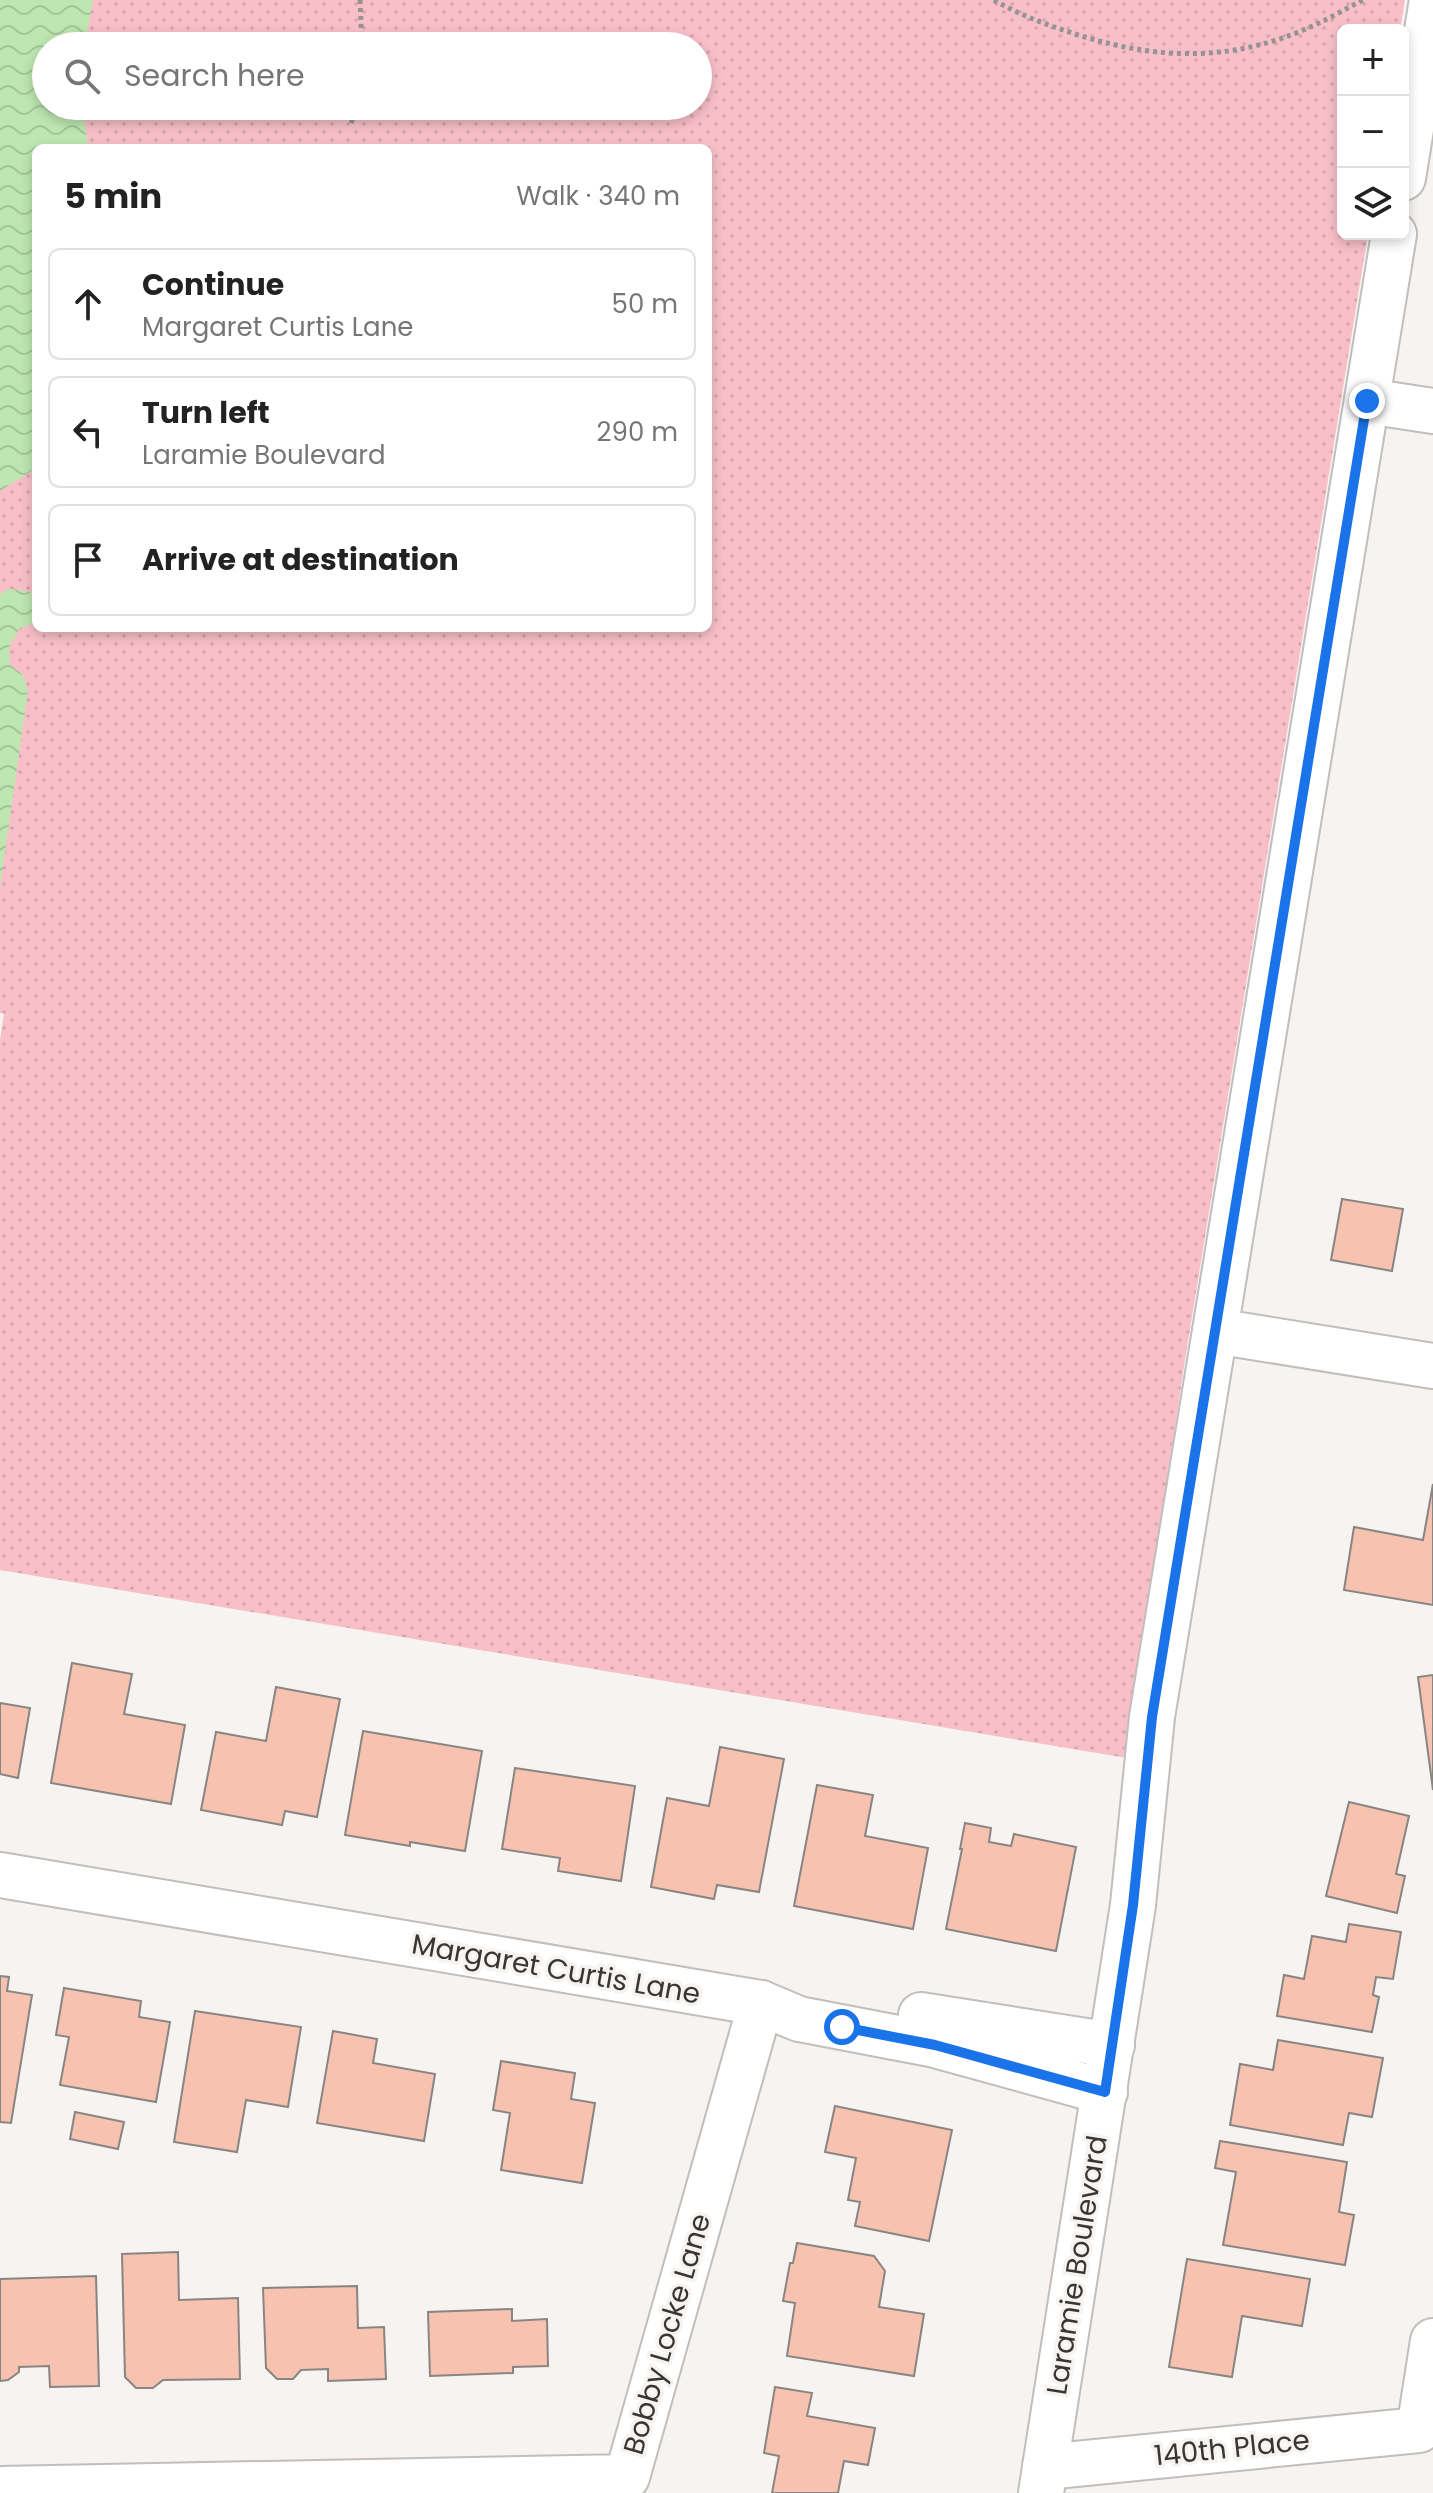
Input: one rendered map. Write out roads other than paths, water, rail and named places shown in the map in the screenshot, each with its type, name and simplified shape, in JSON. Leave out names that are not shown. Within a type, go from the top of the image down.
[{"type":"street","points":[[1405,168],[1432,0]]},
{"type":"street","name":"Laramie Boulevard","points":[[1043,2480],[1133,1905],[1152,1717],[1393,240]]},
{"type":"street","points":[[1367,401],[1433,411]]},
{"type":"street","points":[[1215,1331],[1433,1366]]},
{"type":"street","name":"Margaret Curtis Lane","points":[[0,1875],[761,2003],[799,2019],[935,2045],[1105,2092]]},
{"type":"street","points":[[761,2003],[806,1996],[1112,2045]]},
{"type":"street","name":"Bobby Locke Lane","points":[[0,2489],[627,2477],[761,2003]]},
{"type":"street","name":"140th Place","points":[[1043,2480],[1419,2430],[1433,2341]]},
{"type":"water","points":[[0,0],[93,0],[87,32],[32,32],[32,120],[85,120],[88,144],[32,144],[32,470],[0,491]]},
{"type":"water","points":[[8,589],[29,591],[32,594],[32,624],[20,628],[9,646],[10,665],[23,675],[28,691],[0,887],[0,594]]}]
